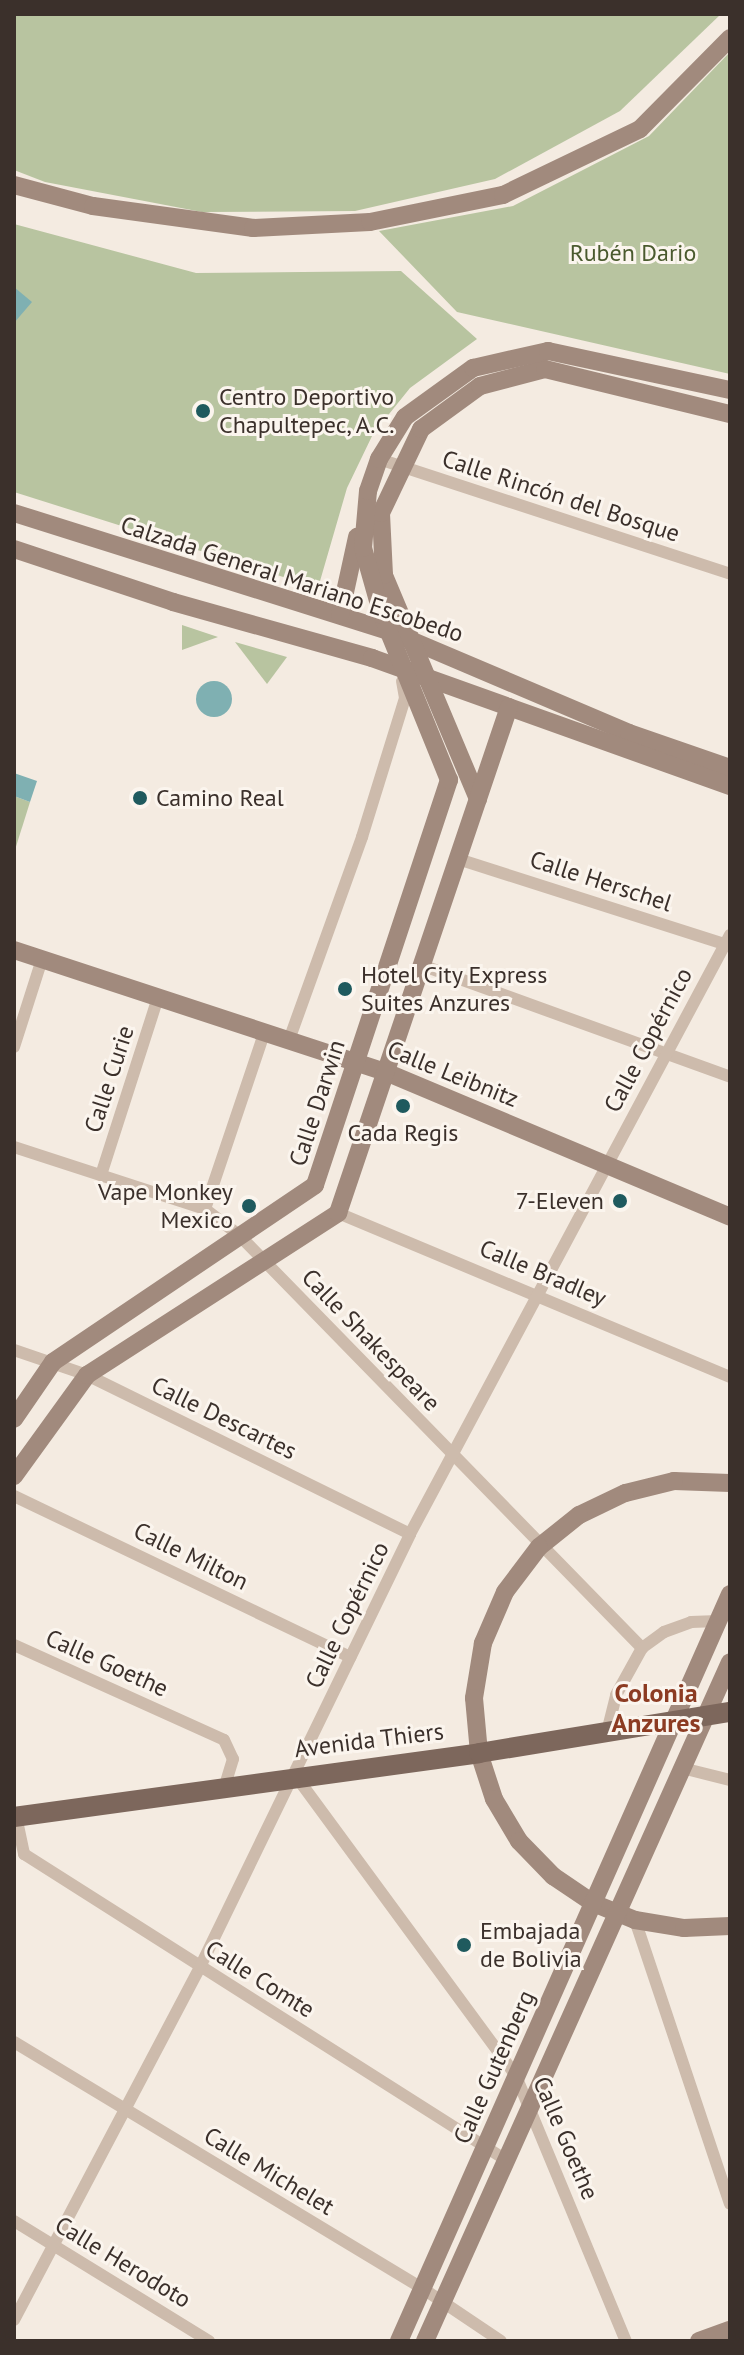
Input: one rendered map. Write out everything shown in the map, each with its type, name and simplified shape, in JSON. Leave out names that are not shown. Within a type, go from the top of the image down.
[{"type":"main road","name":"Avenida Thiers","points":[[15,1817],[295,1775],[479,1753],[730,1712]]},
{"type":"street","points":[[14,185],[93,206],[253,228],[370,222],[503,195],[640,129],[730,38]]},
{"type":"street","points":[[340,615],[368,491],[379,459],[405,417],[473,368],[547,360],[728,390],[725,413],[547,360],[480,386],[421,429],[400,467],[381,513],[384,575],[478,799]]},
{"type":"street","name":"Calle Rincón del Bosque","points":[[379,459],[730,574]]},
{"type":"street","name":"Calle Darwin","points":[[14,1419],[53,1362],[315,1185],[449,780],[400,669],[363,548],[368,491]]},
{"type":"street","name":"Calzada General Mariano Escobedo","points":[[14,513],[389,631],[629,733],[730,768]]},
{"type":"street","points":[[14,549],[400,669],[730,786]]},
{"type":"street","points":[[289,1040],[405,698],[400,669]]},
{"type":"street","points":[[14,1476],[87,1375],[338,1213],[388,1073],[509,707]]},
{"type":"street","name":"Calle Herschel","points":[[458,859],[728,941]]},
{"type":"street","name":"Calle Copérnico","points":[[14,2320],[200,1967],[410,1534],[728,941]]},
{"type":"street","name":"Calle Leibnitz","points":[[14,950],[388,1073],[730,1217]]},
{"type":"street","points":[[14,1047],[42,959]]},
{"type":"street","points":[[424,966],[730,1077]]},
{"type":"street","name":"Calle Curie","points":[[101,1175],[158,997]]},
{"type":"street","points":[[205,1209],[265,1031]]},
{"type":"street","name":"Calle Shakespeare","points":[[14,1147],[205,1209],[240,1236],[539,1547],[642,1648]]},
{"type":"street","name":"Calle Bradley","points":[[338,1213],[538,1293],[730,1377]]},
{"type":"street","name":"Calle Descartes","points":[[14,1350],[87,1375],[410,1534]]},
{"type":"street","points":[[730,1483],[674,1481],[625,1493],[579,1515],[539,1547],[505,1592],[483,1643],[474,1698],[479,1753],[494,1799],[519,1841],[553,1876],[593,1903],[635,1920],[684,1928],[730,1926]]},
{"type":"street","name":"Calle Milton","points":[[14,1496],[350,1657]]},
{"type":"street","name":"Calle Gutenberg","points":[[399,2341],[730,1594]]},
{"type":"street","points":[[607,1732],[616,1695],[642,1648],[691,1622],[718,1621]]},
{"type":"street","name":"Calle Goethe","points":[[14,1645],[224,1740],[233,1759],[225,1785]]},
{"type":"street","name":"Calle Gutenberg","points":[[425,2341],[730,1662]]},
{"type":"street","points":[[682,1768],[730,1780]]},
{"type":"street","name":"Calle Goethe","points":[[295,1775],[516,2076],[531,2104],[626,2341]]},
{"type":"street","name":"Calle Comte","points":[[15,1817],[24,1854],[506,2160]]},
{"type":"street","points":[[635,1920],[730,2204]]},
{"type":"street","name":"Calle Michelet","points":[[14,2042],[443,2300],[501,2341]]},
{"type":"street","name":"Calle Herodoto","points":[[14,2221],[209,2341]]},
{"type":"street","points":[[699,2341],[730,2330]]},
{"type":"green space","points":[[14,14],[721,14],[620,111],[495,179],[355,211],[202,212],[45,182],[14,170]]},
{"type":"green space","name":"Rubén Dario","points":[[730,52],[730,374],[457,312],[379,231],[513,206],[649,136]]},
{"type":"green space","name":"Centro Deportivo Chapultepec, A.C.","points":[[14,224],[196,273],[401,271],[477,339],[410,388],[373,434],[347,488],[318,588],[14,492]]},
{"type":"green space","points":[[182,625],[218,637],[182,650]]},
{"type":"green space","points":[[235,642],[287,657],[267,684]]},
{"type":"green space","points":[[14,796],[30,802],[14,853]]},
{"type":"water","points":[[14,287],[32,302],[14,323]]},
{"type":"water","points":[[214,681],[226,687],[232,699],[226,711],[214,717],[202,711],[196,699],[202,687]]},
{"type":"water","points":[[14,773],[37,781],[30,802],[14,796]]},
{"type":"place","name":"Centro Deportivo Chapultepec, A.C.","points":[[203,411]]},
{"type":"place","name":"Camino Real","points":[[140,798]]},
{"type":"place","name":"Hotel City Express Suites Anzures","points":[[345,989]]},
{"type":"place","name":"Cada Regis","points":[[403,1106]]},
{"type":"place","name":"7-Eleven","points":[[620,1201]]},
{"type":"place","name":"Vape Monkey Mexico","points":[[249,1206]]},
{"type":"place","name":"Embajada de Bolivia","points":[[464,1945]]},
{"type":"district","name":"Colonia Anzures","points":[[656,1708]]}]
